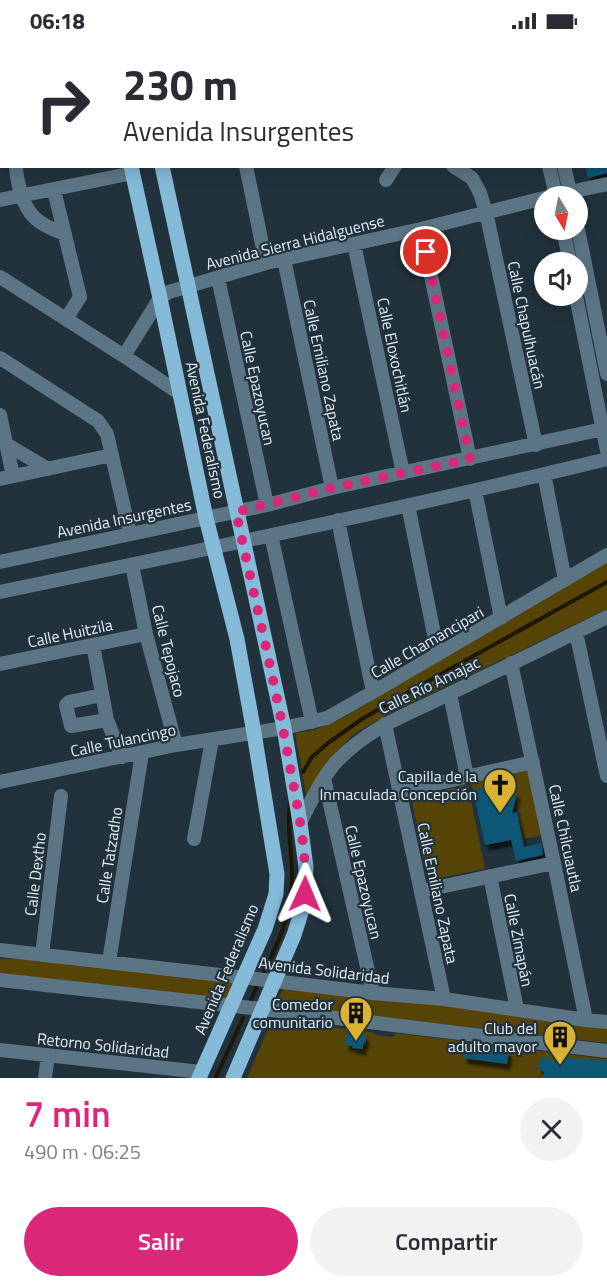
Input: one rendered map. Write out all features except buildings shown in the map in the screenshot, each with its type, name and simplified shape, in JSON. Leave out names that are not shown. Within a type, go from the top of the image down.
[{"type":"main road","name":"Avenida Federalismo","points":[[162,168],[284,728],[306,867],[305,894],[294,934],[233,1078]]},
{"type":"main road","name":"Avenida Federalismo","points":[[132,170],[206,518],[237,639],[277,874],[276,894],[266,929],[200,1075]]},
{"type":"street","points":[[16,168],[25,206],[34,217],[51,229],[65,234]]},
{"type":"street","points":[[246,168],[267,263]]},
{"type":"street","points":[[386,180],[394,168]]},
{"type":"street","name":"Calle Chapulhuacán","points":[[456,168],[472,178],[486,212],[536,445]]},
{"type":"street","points":[[550,168],[555,186]]},
{"type":"street","points":[[560,186],[564,168]]},
{"type":"street","points":[[0,200],[54,190],[132,170]]},
{"type":"street","name":"Avenida Sierra Hidalguense","points":[[588,189],[607,184]]},
{"type":"street","points":[[54,190],[80,297],[66,319]]},
{"type":"street","name":"Avenida Sierra Hidalguense","points":[[160,298],[169,292],[187,286],[218,279],[267,263],[534,201]]},
{"type":"street","points":[[421,229],[470,459]]},
{"type":"street","points":[[580,240],[607,374]]},
{"type":"street","name":"Calle Eloxochitlán","points":[[354,244],[403,473]]},
{"type":"street","name":"Calle Emiliano Zapata","points":[[284,259],[332,488]]},
{"type":"street","points":[[0,278],[179,393]]},
{"type":"street","name":"Calle Epazoyucan","points":[[218,279],[267,505]]},
{"type":"street","points":[[124,356],[160,298]]},
{"type":"street","points":[[578,306],[605,429],[607,451]]},
{"type":"street","points":[[0,358],[98,421],[107,434],[130,534]]},
{"type":"street","points":[[0,415],[6,444],[6,478],[112,455]]},
{"type":"street","name":"Avenida Insurgentes","points":[[0,562],[236,512],[332,488],[605,429]]},
{"type":"street","points":[[6,444],[48,469]]},
{"type":"street","points":[[0,592],[408,505],[607,459]]},
{"type":"street","points":[[544,474],[565,580]]},
{"type":"street","points":[[475,490],[501,618]]},
{"type":"street","points":[[408,505],[438,654]]},
{"type":"street","points":[[338,520],[373,692]]},
{"type":"street","points":[[271,535],[312,722]]},
{"type":"street","name":"Calle Chamancipari","points":[[254,733],[327,717],[607,555]]},
{"type":"street","name":"Calle Tepojaco","points":[[132,565],[146,634],[176,745]]},
{"type":"street","name":"Calle Río Amajac","points":[[300,823],[324,778],[336,762],[358,741],[385,724],[607,617]]},
{"type":"street","points":[[576,632],[607,776]]},
{"type":"street","name":"Calle Huitzila","points":[[0,664],[146,634]]},
{"type":"street","points":[[93,645],[107,720],[122,757]]},
{"type":"street","name":"Calle Chilcuautla","points":[[511,663],[586,1020]]},
{"type":"street","points":[[450,694],[467,777]]},
{"type":"street","points":[[102,695],[66,705],[71,726],[107,720]]},
{"type":"street","name":"Calle Emiliano Zapata","points":[[385,724],[444,999]]},
{"type":"street","name":"Calle Tulancingo","points":[[0,782],[176,745],[254,733]]},
{"type":"street","points":[[194,839],[212,740]]},
{"type":"street","name":"Calle Tatzadho","points":[[109,962],[141,753]]},
{"type":"street","points":[[399,792],[533,762]]},
{"type":"street","name":"Calle Epazoyucan","points":[[324,778],[373,993]]},
{"type":"street","name":"Calle Dextho","points":[[42,955],[60,796]]},
{"type":"street","points":[[421,891],[554,863]]},
{"type":"street","name":"Calle Zimapán","points":[[490,876],[517,1009]]},
{"type":"street","name":"Avenida Solidaridad","points":[[0,950],[373,993],[444,999],[607,1022]]},
{"type":"street","points":[[0,980],[607,1050]]},
{"type":"street","name":"Retorno Solidaridad","points":[[0,1050],[200,1075]]},
{"type":"street","points":[[45,1078],[48,1055]]},
{"type":"shaded area","points":[[607,562],[607,609],[393,712],[355,733],[337,751],[307,800],[295,733],[314,730],[335,722]]},
{"type":"shaded area","points":[[526,770],[529,773],[543,835],[524,839],[518,818],[521,817],[520,812],[517,812],[514,801],[517,794],[511,787],[473,790],[471,782]]},
{"type":"shaded area","points":[[468,785],[485,869],[428,880],[411,797]]},
{"type":"shaded area","points":[[21,958],[237,982],[228,1000],[0,974],[0,959]]},
{"type":"shaded area","points":[[284,987],[607,1025],[607,1043],[276,1005]]},
{"type":"shaded area","points":[[272,1020],[371,1032],[376,1035],[394,1037],[395,1033],[607,1059],[607,1078],[247,1078]]},
{"type":"waterway","points":[[303,772],[312,757],[362,719],[607,582]]},
{"type":"waterway","points":[[263,974],[283,929],[291,894],[290,803]]},
{"type":"waterway","points":[[250,1002],[258,984]]},
{"type":"waterway","points":[[216,1077],[243,1018]]},
{"type":"place","name":"Capilla de la Inmaculada Concepción","points":[[500,814]]},
{"type":"place","name":"Comedor comunitario","points":[[356,1042]]},
{"type":"place","name":"Club del adulto mayor","points":[[560,1066]]},
{"type":"route","points":[[305,894],[306,867],[284,728],[236,512],[332,488],[470,459],[426,252]]}]
